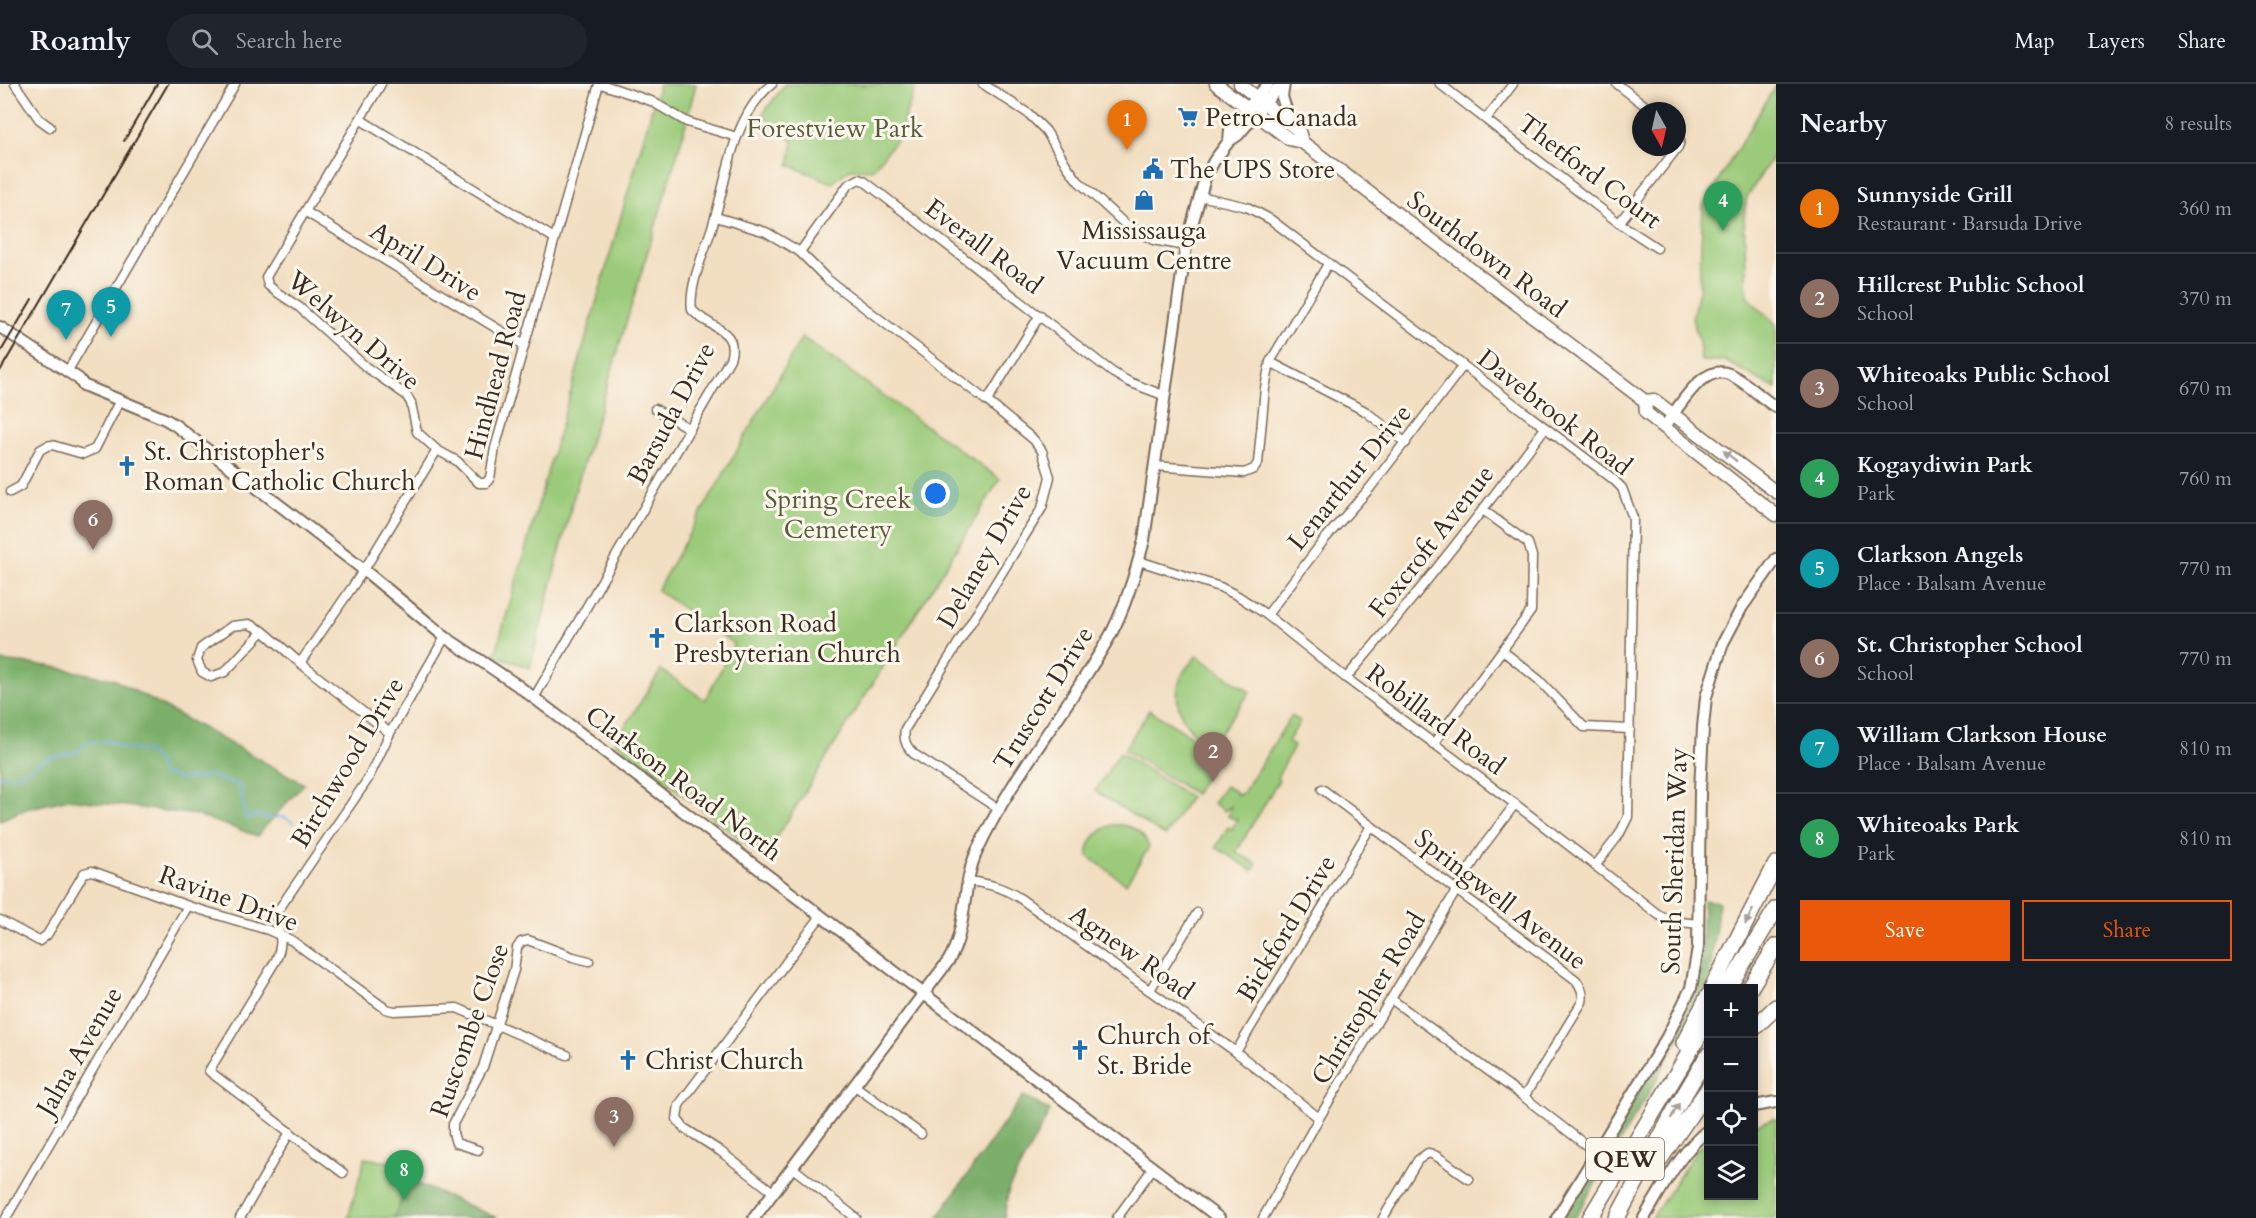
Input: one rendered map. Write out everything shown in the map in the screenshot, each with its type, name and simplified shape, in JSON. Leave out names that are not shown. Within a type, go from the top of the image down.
[{"type":"highway","points":[[1714,984],[1776,864]]},
{"type":"highway","points":[[1730,984],[1776,909]]},
{"type":"highway","points":[[1752,984],[1776,946]]},
{"type":"highway","points":[[1660,1100],[1664,1082],[1704,1004]]},
{"type":"highway","points":[[1758,1024],[1776,1007]]},
{"type":"highway","name":"QEW","points":[[1590,1218],[1704,1028]]},
{"type":"highway","name":"QEW","points":[[1618,1218],[1675,1110],[1704,1062]]},
{"type":"highway","points":[[1618,1218],[1706,1092]]},
{"type":"main road","name":"Southdown Road","points":[[1216,84],[1288,140],[1302,142],[1645,401],[1654,400],[1776,492]]},
{"type":"main road","name":"Southdown Road","points":[[1240,84],[1299,131],[1302,142]]},
{"type":"main road","name":"Southdown Road","points":[[1645,401],[1646,412],[1776,515]]},
{"type":"street","points":[[15,84],[39,119],[50,127]]},
{"type":"street","points":[[67,372],[235,84]]},
{"type":"street","name":"Welwyn Drive","points":[[381,84],[362,120],[266,277],[268,285],[275,291],[299,307],[366,367],[406,395],[411,403],[417,432],[437,450]]},
{"type":"street","points":[[600,84],[651,102],[687,122],[737,137]]},
{"type":"street","name":"Hindhead Road","points":[[300,663],[364,570],[437,450],[457,461],[479,483],[486,483],[490,478],[495,448],[600,84]]},
{"type":"street","name":"Barsuda Drive","points":[[534,698],[732,352],[729,336],[698,317],[692,310],[691,295],[716,217],[737,137],[749,112],[761,94],[772,84]]},
{"type":"street","points":[[983,84],[1029,114],[1046,131],[1078,181],[1126,225],[1153,240],[1186,246]]},
{"type":"street","name":"Truscott Drive","points":[[1261,100],[1268,84]]},
{"type":"street","points":[[1282,84],[1282,97],[1291,124]]},
{"type":"street","name":"Truscott Drive","points":[[754,1218],[855,1086],[956,947],[976,852],[1111,633],[1131,586],[1146,531],[1163,395],[1186,246],[1200,196],[1214,161],[1229,141],[1238,135],[1252,110],[1282,84]]},
{"type":"street","name":"Thetford Court","points":[[1440,84],[1619,223],[1657,248]]},
{"type":"street","points":[[1486,119],[1513,84]]},
{"type":"street","points":[[1617,84],[1640,102]]},
{"type":"street","points":[[362,120],[554,238]]},
{"type":"street","points":[[1619,223],[1671,156]]},
{"type":"street","name":"Everall Road","points":[[800,252],[848,185],[859,179],[1112,372],[1129,382],[1163,395]]},
{"type":"street","name":"Davebrook Road","points":[[1200,196],[1237,204],[1258,212],[1622,488],[1633,518],[1628,817],[1619,836],[1595,866]]},
{"type":"street","name":"April Drive","points":[[306,212],[524,345]]},
{"type":"street","name":"Delaney Drive","points":[[716,217],[766,232],[800,252],[827,279],[987,401],[1034,440],[1042,451],[1050,477],[1042,508],[903,735],[907,748],[914,754],[1000,810]]},
{"type":"street","points":[[1155,466],[1244,473],[1254,469],[1258,463],[1265,388],[1270,362],[1328,264]]},
{"type":"street","points":[[987,401],[1040,315]]},
{"type":"street","name":"Clarkson Road North","points":[[0,327],[79,379],[87,378],[112,392],[117,399],[175,425],[364,570],[445,637],[534,698],[1219,1218]]},
{"type":"street","points":[[1270,362],[1365,411],[1406,443]]},
{"type":"street","name":"Lenarthur Drive","points":[[1267,615],[1324,540],[1406,443],[1463,366]]},
{"type":"street","points":[[1664,427],[1703,377],[1715,372],[1730,375],[1776,407]]},
{"type":"street","points":[[10,492],[21,486],[40,450],[46,446],[52,445],[83,454],[95,449],[117,399]]},
{"type":"street","points":[[656,409],[690,429]]},
{"type":"street","name":"Foxcroft Avenue","points":[[1346,678],[1408,606],[1545,428]]},
{"type":"street","points":[[1433,744],[1531,611],[1531,550],[1528,543],[1483,510]]},
{"type":"street","name":"South Sheridan Way","points":[[1557,1218],[1687,1000],[1697,962],[1701,769],[1706,697],[1723,643],[1742,608],[1776,559]]},
{"type":"street","name":"Robillard Road","points":[[1139,561],[1220,587],[1238,596],[1267,615],[1346,678],[1659,915],[1671,921],[1699,924]]},
{"type":"street","points":[[263,631],[225,672],[212,677],[202,672],[197,660],[201,648],[232,626],[249,624],[263,631],[390,733]]},
{"type":"street","name":"Birchwood Drive","points":[[344,1173],[209,1071],[276,960],[282,946],[276,920],[277,912],[368,779],[390,733],[445,637]]},
{"type":"street","points":[[1503,651],[1539,680],[1584,727],[1630,729]]},
{"type":"street","name":"Springwell Avenue","points":[[1323,789],[1576,980],[1581,987],[1582,1002],[1524,1097]]},
{"type":"street","name":"Christopher Road","points":[[1263,1218],[1319,1118],[1482,848],[1515,804]]},
{"type":"street","name":"Bickford Drive","points":[[1236,1052],[1371,826]]},
{"type":"street","name":"Ravine Drive","points":[[0,920],[39,941],[47,935],[84,873],[92,871],[188,906],[281,935],[386,1009],[394,1011],[457,1008],[567,1055]]},
{"type":"street","name":"Agnew Road","points":[[969,881],[1005,888],[1236,1052],[1319,1118]]},
{"type":"street","name":"Jalna Avenue","points":[[6,1218],[188,906]]},
{"type":"street","points":[[1150,990],[1197,913]]},
{"type":"street","points":[[773,1192],[720,1151],[684,1128],[677,1119],[677,1111],[679,1105],[821,916]]},
{"type":"street","name":"Ruscombe Close","points":[[478,1150],[456,1143],[453,1124],[483,1067],[514,970],[517,948],[521,942],[528,940],[589,961]]},
{"type":"street","points":[[1391,999],[1596,1153]]},
{"type":"street","points":[[855,1086],[921,1134]]},
{"type":"street","points":[[1758,1105],[1776,1102]]},
{"type":"street","points":[[240,1218],[291,1132]]},
{"type":"street","points":[[1644,1218],[1678,1163],[1695,1140],[1704,1133]]},
{"type":"street","points":[[1383,1218],[1418,1161],[1428,1153],[1435,1154],[1455,1171],[1469,1179]]},
{"type":"street","points":[[793,1168],[856,1218]]},
{"type":"street","points":[[1117,1218],[1154,1168]]},
{"type":"green space","points":[[659,84],[696,84],[682,138],[575,492],[530,668],[495,655]]},
{"type":"green space","name":"Forestview Park","points":[[785,84],[916,84],[898,138],[872,170],[850,169],[832,183],[789,165],[793,141],[762,115]]},
{"type":"green space","points":[[1776,85],[1776,151],[1747,197],[1744,217],[1747,297],[1776,324],[1776,389],[1725,361],[1701,361],[1699,342],[1692,318],[1699,291],[1703,206]]},
{"type":"green space","name":"Spring Creek Cemetery","points":[[802,337],[1000,479],[764,858],[615,742],[661,670],[705,700],[734,644],[657,590]]},
{"type":"green space","points":[[1197,656],[1250,692],[1211,746],[1187,725],[1177,696],[1182,675]]},
{"type":"green space","points":[[0,661],[49,666],[113,679],[304,784],[257,836],[196,815],[69,799],[26,809],[0,820]]},
{"type":"green space","points":[[1149,710],[1220,754],[1195,794],[1124,750]]},
{"type":"green space","points":[[1291,716],[1300,721],[1288,742],[1294,746],[1277,778],[1279,780],[1236,852],[1257,864],[1253,871],[1216,847],[1228,827],[1232,829],[1237,820],[1228,816],[1231,806],[1225,811],[1213,803],[1225,786],[1237,795],[1243,793]]},
{"type":"green space","points":[[1120,752],[1190,797],[1165,836],[1095,791]]},
{"type":"green space","points":[[1112,825],[1124,825],[1135,829],[1149,847],[1126,884],[1087,855],[1095,836]]},
{"type":"green space","points":[[1703,900],[1719,902],[1709,980],[1707,984],[1704,984],[1704,990],[1657,1079],[1575,1218],[1564,1218],[1676,1030],[1694,993],[1701,965]]},
{"type":"green space","points":[[1023,1096],[1050,1111],[1009,1188],[1004,1218],[937,1218]]},
{"type":"green space","points":[[1776,1119],[1776,1218],[1652,1218],[1697,1149],[1704,1145],[1704,1200],[1758,1200],[1758,1124]]},
{"type":"green space","points":[[365,1158],[389,1162],[411,1181],[497,1218],[348,1218]]},
{"type":"green space","points":[[411,1181],[497,1218],[396,1218],[394,1216]]},
{"type":"waterway","points":[[0,776],[19,775],[45,759],[79,751],[85,743],[108,741],[120,747],[148,752],[157,760],[162,775],[178,779],[210,775],[240,786],[246,819],[259,815],[264,818],[284,817],[294,823]]},
{"type":"railway","points":[[124,141],[157,84]]},
{"type":"railway","points":[[0,371],[168,84]]},
{"type":"railway","points":[[0,353],[32,299]]},
{"type":"place","name":"Petro-Canada","points":[[1188,117]]},
{"type":"place","name":"Sunnyside Grill","points":[[1127,150]]},
{"type":"place","name":"The UPS Store","points":[[1153,169]]},
{"type":"place","name":"Mississauga Vacuum Centre","points":[[1144,200]]},
{"type":"place","name":"Kogaydiwin Park","points":[[1723,231]]},
{"type":"place","name":"Clarkson Angels","points":[[111,337]]},
{"type":"place","name":"William Clarkson House","points":[[66,340]]},
{"type":"place","name":"St. Christopher's Roman Catholic Church","points":[[127,466]]},
{"type":"place","name":"St. Christopher School","points":[[93,550]]},
{"type":"place","name":"Clarkson Road Presbyterian Church","points":[[657,638]]},
{"type":"place","name":"Hillcrest Public School","points":[[1213,782]]},
{"type":"place","name":"Church of St. Bride","points":[[1080,1050]]},
{"type":"place","name":"Christ Church","points":[[628,1060]]},
{"type":"place","name":"Whiteoaks Public School","points":[[614,1147]]},
{"type":"place","name":"Whiteoaks Park","points":[[404,1200]]}]
